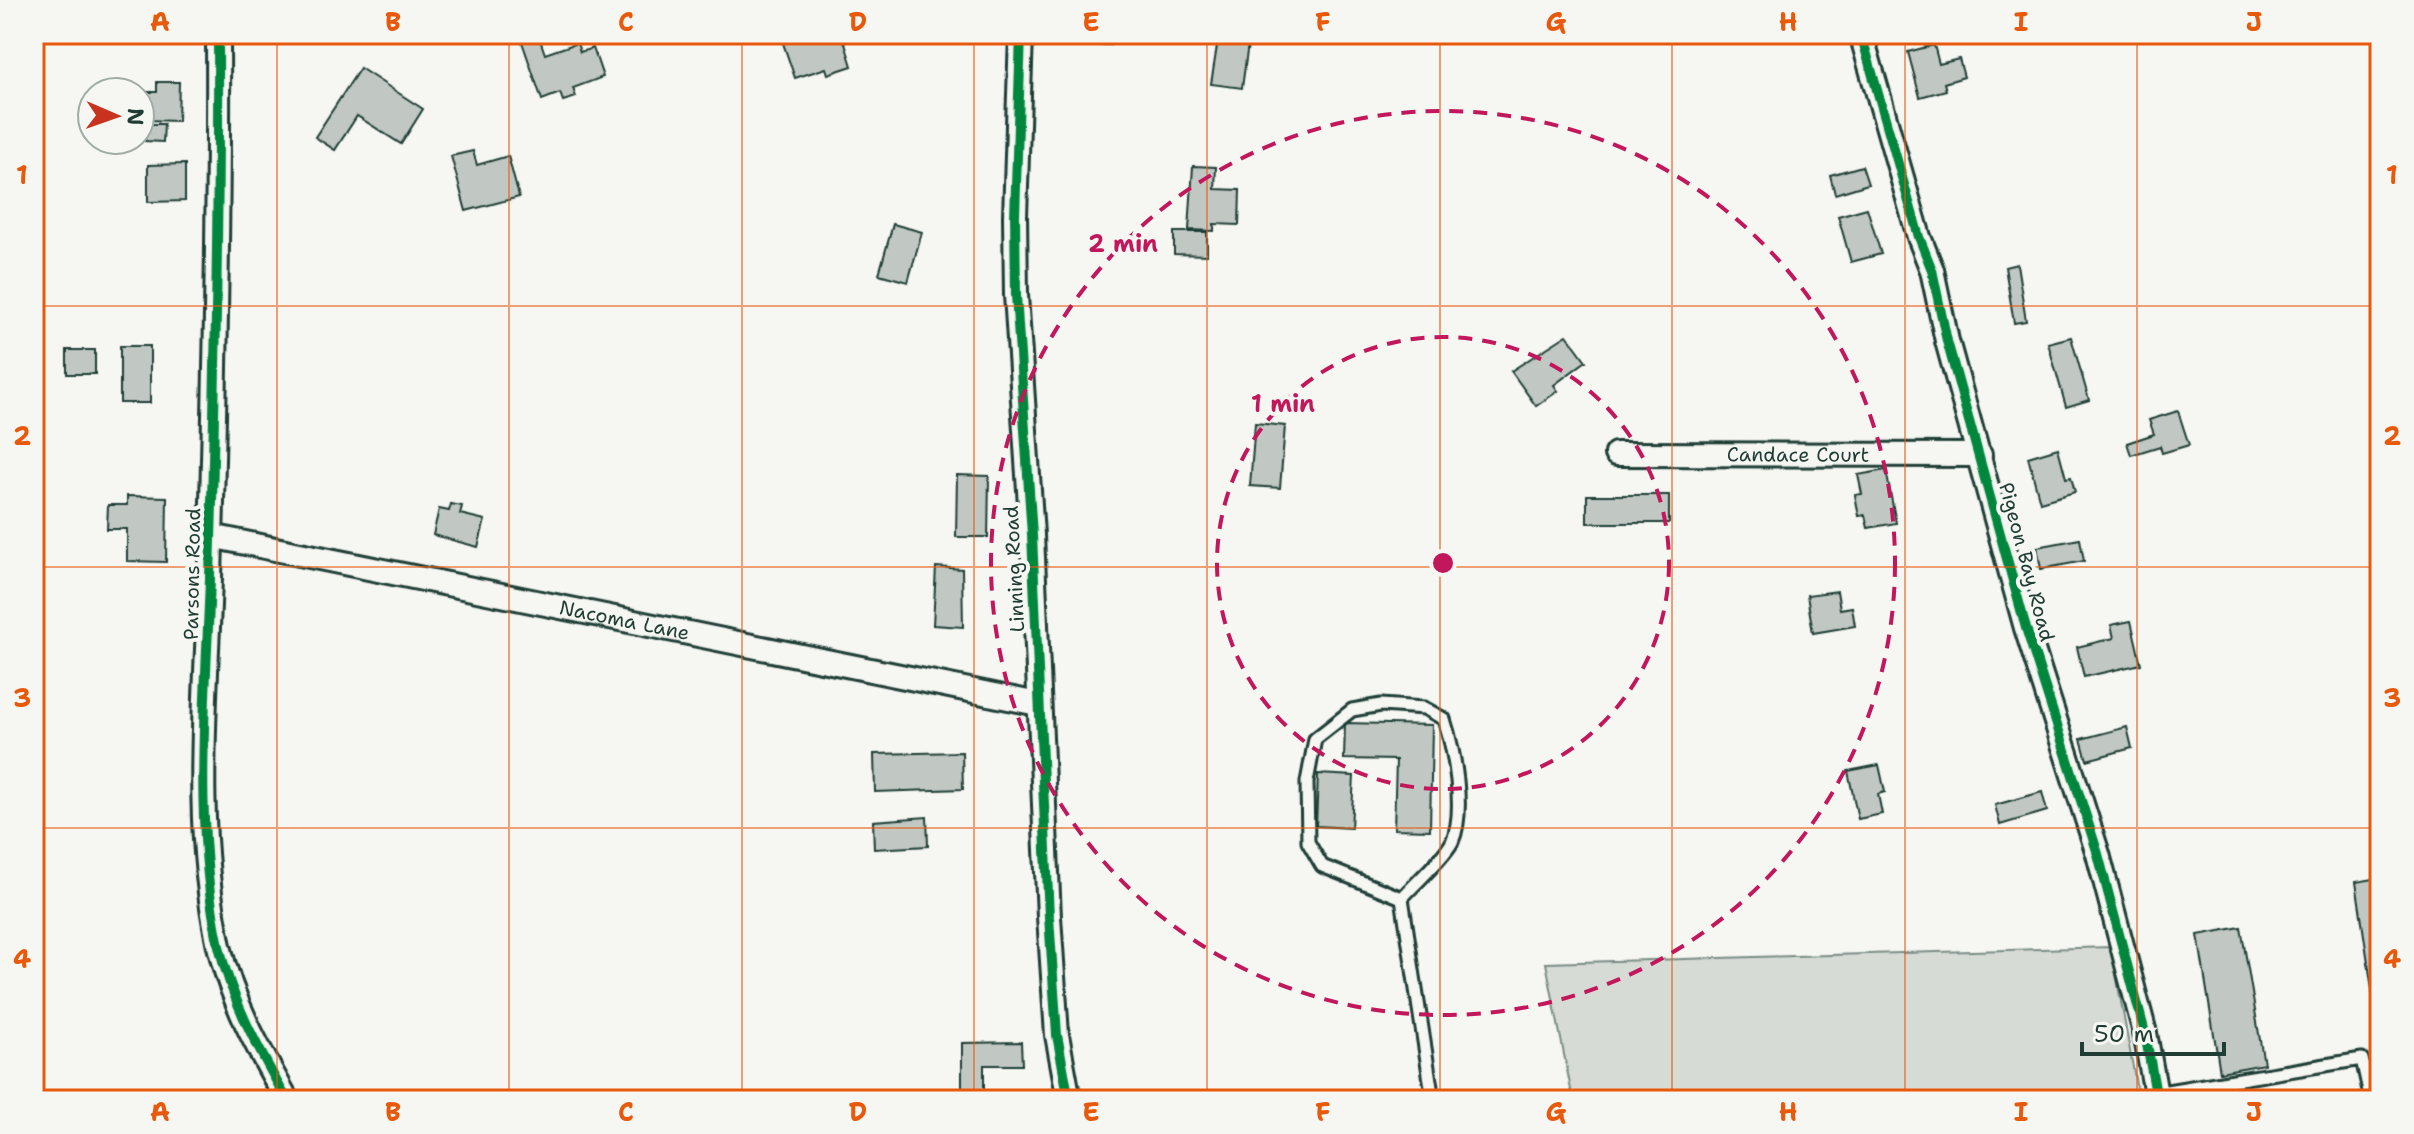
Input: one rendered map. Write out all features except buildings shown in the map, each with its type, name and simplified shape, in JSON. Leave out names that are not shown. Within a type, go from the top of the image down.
[{"type":"street","name":"Parsons Road","points":[[218,34],[205,758],[207,860],[219,945],[231,986],[247,1029],[287,1100]]},
{"type":"street","name":"Linning Road","points":[[1021,34],[1015,216],[1016,295],[1032,535],[1038,704],[1057,1035],[1069,1100]]},
{"type":"street","name":"Pigeon Bay Road","points":[[1861,34],[1919,237],[1932,270],[1947,341],[2026,628],[2098,854],[2145,1033],[2156,1096]]},
{"type":"street","name":"Candace Court","points":[[1616,454],[1980,455]]},
{"type":"street","name":"Nacoma Lane","points":[[211,536],[1038,704]]},
{"type":"lane","points":[[1381,705],[1424,708],[1444,719],[1452,744],[1459,791],[1452,842],[1402,898],[1322,866],[1308,842],[1307,782],[1315,739],[1352,710],[1381,705]]},
{"type":"lane","points":[[1402,898],[1433,1100]]},
{"type":"lane","points":[[2156,1096],[2362,1059],[2371,1100]]},
{"type":"shaded area","points":[[2111,947],[2139,1100],[1573,1100],[1546,963]]},
{"type":"cycle path","points":[[218,34],[215,374],[203,762],[206,855],[219,946],[231,987],[247,1025],[287,1100]]},
{"type":"cycle path","points":[[1021,34],[1015,216],[1016,295],[1032,535],[1049,917],[1057,1035],[1069,1100]]},
{"type":"cycle path","points":[[1861,34],[1919,237],[1932,270],[1947,341],[2026,628],[2098,854],[2145,1033],[2157,1100]]}]
